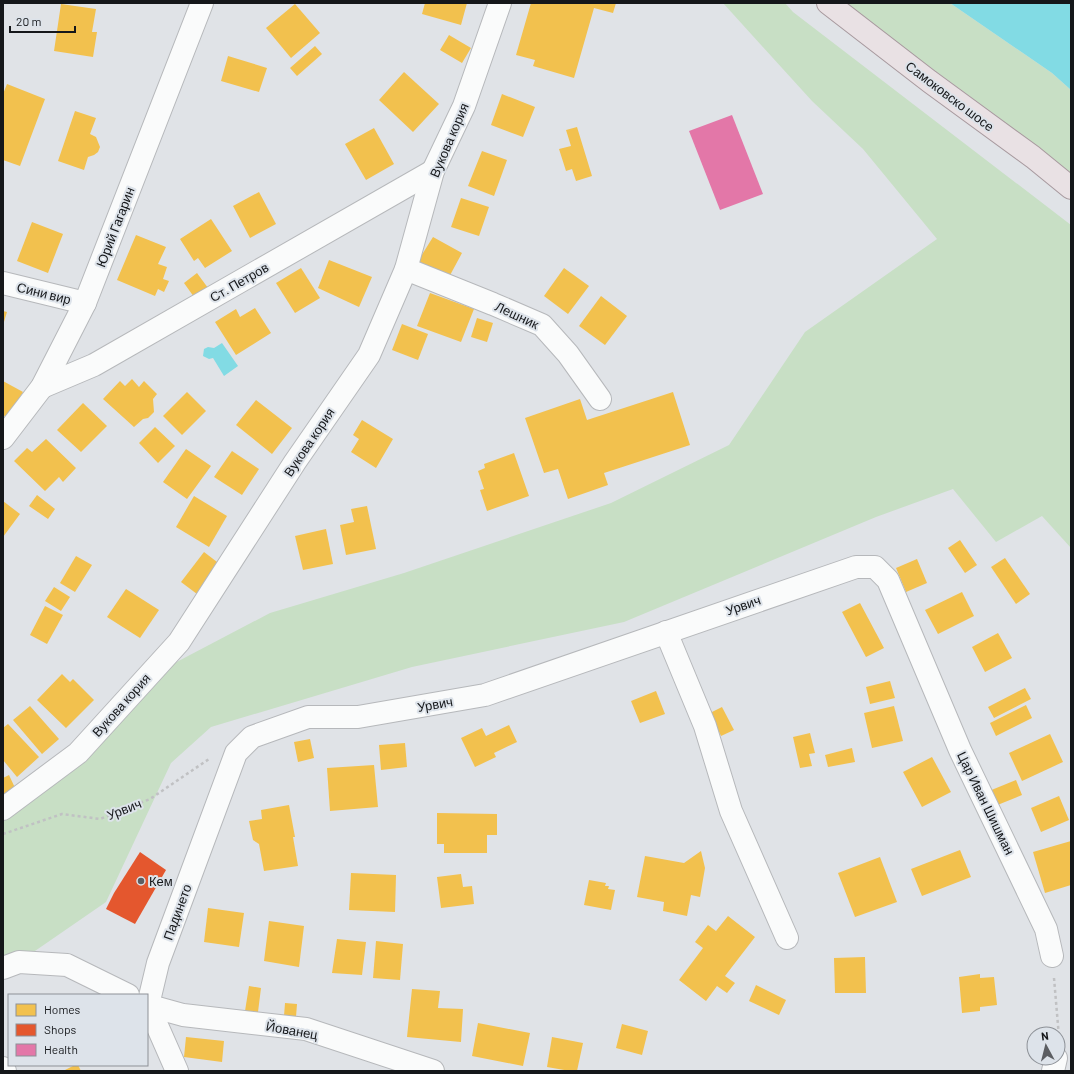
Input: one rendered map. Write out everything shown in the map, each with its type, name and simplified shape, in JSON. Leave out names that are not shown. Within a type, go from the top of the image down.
[{"type":"main road","name":"Самоковско шосе","points":[[828,3],[929,81],[1033,157],[1071,188]]},
{"type":"street","name":"Юрий Гагарин","points":[[3,438],[42,387],[85,303],[202,3]]},
{"type":"street","name":"Вукова кория","points":[[3,809],[78,753],[179,642],[295,462],[369,355],[406,269],[433,171],[464,106],[500,3]]},
{"type":"street","name":"Ст. Петров","points":[[42,387],[94,365],[433,171]]},
{"type":"street","name":"Лешник","points":[[406,269],[542,325],[568,354],[600,399]]},
{"type":"street","name":"Сини вир","points":[[3,283],[85,303]]},
{"type":"street","name":"Урвич","points":[[236,753],[252,737],[308,717],[358,717],[485,695],[856,567],[875,567]]},
{"type":"street","name":"Цар Иван Шишман","points":[[875,567],[888,580],[960,750],[1046,929],[1052,956]]},
{"type":"street","points":[[666,632],[705,726],[731,811],[787,938]]},
{"type":"street","name":"Падинето","points":[[148,1005],[158,963],[236,753]]},
{"type":"street","points":[[3,968],[19,962],[66,965],[126,994]]},
{"type":"street","points":[[148,1005],[178,1071]]},
{"type":"street","name":"Йованец","points":[[148,1005],[183,1015],[306,1030],[433,1071]]},
{"type":"path","name":"Урвич","points":[[3,834],[62,814],[100,819],[150,799],[210,759],[236,753]]},
{"type":"path","points":[[1052,956],[1056,1026]]},
{"type":"green space","points":[[723,3],[785,3],[793,12],[1071,225],[1071,548],[1042,516],[996,542],[953,489],[876,517],[624,622],[412,667],[211,727],[171,763],[106,902],[19,962],[3,968],[3,814],[169,666],[270,613],[404,573],[611,503],[729,445],[805,332],[937,239],[863,149],[812,101]]},
{"type":"green space","points":[[847,3],[950,3],[1052,73],[1071,90],[1071,176],[998,117],[874,26]]},
{"type":"water","points":[[950,3],[1071,3],[1071,90],[1052,73]]},
{"type":"water","points":[[222,343],[238,366],[224,376],[213,358],[209,359],[203,356],[204,349],[208,347],[214,348]]},
{"type":"building: Homes","points":[[425,3],[467,3],[461,25],[422,14]]},
{"type":"building: Homes","points":[[531,3],[616,3],[613,13],[594,8],[574,78],[533,66],[535,60],[516,55]]},
{"type":"building: Homes","points":[[61,4],[96,9],[92,32],[97,32],[93,57],[54,51]]},
{"type":"building: Homes","points":[[295,4],[320,33],[291,58],[266,28]]},
{"type":"building: Homes","points":[[449,35],[471,48],[462,63],[440,50]]},
{"type":"building: Homes","points":[[315,46],[322,54],[297,76],[290,68]]},
{"type":"building: Homes","points":[[228,56],[267,68],[259,92],[221,81]]},
{"type":"building: Homes","points":[[404,72],[439,104],[413,132],[379,100]]},
{"type":"building: Homes","points":[[7,84],[45,99],[20,166],[3,160],[3,94]]},
{"type":"building: Homes","points":[[502,94],[535,107],[523,137],[491,125]]},
{"type":"building: Homes","points":[[75,111],[96,118],[90,134],[96,137],[100,147],[98,152],[88,157],[84,170],[58,161]]},
{"type":"building: Homes","points":[[577,127],[592,176],[576,181],[572,169],[566,171],[559,149],[571,146],[566,130]]},
{"type":"building: Homes","points":[[374,128],[394,164],[366,180],[345,144]]},
{"type":"building: Homes","points":[[482,151],[507,160],[494,196],[468,186]]},
{"type":"building: Homes","points":[[259,192],[276,224],[250,238],[233,206]]},
{"type":"building: Homes","points":[[461,198],[489,207],[479,236],[451,227]]},
{"type":"building: Homes","points":[[211,219],[232,251],[205,268],[198,258],[194,261],[180,239]]},
{"type":"building: Homes","points":[[32,222],[63,234],[48,273],[17,261]]},
{"type":"building: Homes","points":[[136,235],[166,247],[158,264],[167,267],[163,279],[169,281],[164,292],[158,289],[155,296],[117,280]]},
{"type":"building: Homes","points":[[433,237],[462,253],[448,279],[418,261]]},
{"type":"building: Homes","points":[[329,260],[372,277],[359,307],[318,288]]},
{"type":"building: Homes","points":[[301,268],[320,298],[295,313],[276,283]]},
{"type":"building: Homes","points":[[564,268],[589,286],[568,314],[544,296]]},
{"type":"building: Homes","points":[[197,273],[208,288],[194,297],[184,283]]},
{"type":"building: Homes","points":[[430,293],[474,309],[461,342],[417,326]]},
{"type":"building: Homes","points":[[601,296],[627,316],[605,345],[579,326]]},
{"type":"building: Homes","points":[[255,308],[271,333],[236,355],[215,322],[236,309],[240,317]]},
{"type":"building: Homes","points":[[3,311],[7,312],[3,325]]},
{"type":"building: Homes","points":[[477,318],[493,323],[487,342],[471,337]]},
{"type":"building: Homes","points":[[402,324],[428,334],[418,360],[392,350]]},
{"type":"building: Homes","points":[[132,379],[139,387],[144,381],[157,394],[153,399],[154,412],[134,427],[103,399],[120,381],[125,386]]},
{"type":"building: Homes","points":[[3,381],[23,392],[8,418],[3,415]]},
{"type":"building: Homes","points":[[187,392],[206,411],[182,435],[163,416]]},
{"type":"building: Homes","points":[[673,392],[690,445],[604,473],[608,485],[568,499],[558,469],[544,473],[525,418],[580,399],[587,420]]},
{"type":"building: Homes","points":[[256,400],[292,428],[272,454],[236,425]]},
{"type":"building: Homes","points":[[83,403],[107,426],[81,452],[57,430]]},
{"type":"building: Homes","points":[[362,420],[393,439],[376,468],[351,452],[359,439],[353,435]]},
{"type":"building: Homes","points":[[155,427],[175,446],[158,463],[139,443]]},
{"type":"building: Homes","points":[[46,439],[76,468],[63,482],[59,477],[45,491],[14,461],[27,448],[32,452]]},
{"type":"building: Homes","points":[[186,449],[211,466],[187,499],[163,482]]},
{"type":"building: Homes","points":[[232,451],[259,469],[242,495],[214,477]]},
{"type":"building: Homes","points":[[514,453],[529,496],[487,511],[480,490],[484,489],[478,471],[485,468],[484,464]]},
{"type":"building: Homes","points":[[37,495],[55,509],[48,519],[29,506]]},
{"type":"building: Homes","points":[[194,496],[227,516],[209,547],[176,527]]},
{"type":"building: Homes","points":[[3,501],[20,514],[3,537]]},
{"type":"building: Homes","points":[[367,506],[376,549],[346,555],[340,525],[354,522],[351,509]]},
{"type":"building: Homes","points":[[326,529],[333,564],[303,570],[295,536]]},
{"type":"building: Homes","points":[[960,540],[977,565],[965,573],[948,548]]},
{"type":"building: Homes","points":[[204,552],[221,565],[197,594],[181,582]]},
{"type":"building: Homes","points":[[76,556],[92,565],[75,592],[60,583]]},
{"type":"building: Homes","points":[[1005,558],[1030,594],[1016,604],[991,567]]},
{"type":"building: Homes","points":[[917,559],[927,583],[906,592],[896,568]]},
{"type":"building: Homes","points":[[54,587],[70,597],[61,611],[45,601]]},
{"type":"building: Homes","points":[[126,589],[159,610],[140,638],[107,617]]},
{"type":"building: Homes","points":[[962,592],[974,616],[938,634],[925,610]]},
{"type":"building: Homes","points":[[860,603],[884,648],[866,657],[842,612]]},
{"type":"building: Homes","points":[[45,606],[63,615],[47,644],[30,635]]},
{"type":"building: Homes","points":[[998,633],[1012,658],[985,672],[972,647]]},
{"type":"building: Homes","points":[[62,674],[70,682],[73,679],[94,700],[66,728],[37,700]]},
{"type":"building: Homes","points":[[890,681],[895,698],[870,704],[866,687]]},
{"type":"building: Homes","points":[[1025,688],[1031,699],[994,718],[988,707]]},
{"type":"building: Homes","points":[[656,691],[665,714],[640,723],[631,701]]},
{"type":"building: Homes","points":[[1026,705],[1032,718],[996,736],[990,723]]},
{"type":"building: Homes","points":[[30,706],[59,739],[42,754],[13,720]]},
{"type":"building: Homes","points":[[894,706],[903,741],[872,748],[864,713]]},
{"type":"building: Homes","points":[[722,707],[734,730],[721,736],[710,713]]},
{"type":"building: Homes","points":[[8,724],[39,757],[17,777],[3,760],[3,728]]},
{"type":"building: Homes","points":[[509,725],[517,742],[494,753],[496,757],[475,767],[461,738],[482,728],[486,736]]},
{"type":"building: Homes","points":[[810,733],[815,753],[809,754],[812,766],[800,768],[793,737]]},
{"type":"building: Homes","points":[[1050,734],[1063,762],[1022,781],[1009,753]]},
{"type":"building: Homes","points":[[310,739],[314,758],[298,762],[294,742]]},
{"type":"building: Homes","points":[[405,743],[407,767],[381,770],[379,745]]},
{"type":"building: Homes","points":[[852,748],[855,762],[828,767],[825,755]]},
{"type":"building: Homes","points":[[932,757],[951,792],[922,807],[903,772]]},
{"type":"building: Homes","points":[[374,765],[378,807],[330,811],[327,768]]},
{"type":"building: Homes","points":[[9,775],[16,790],[3,796],[3,778]]},
{"type":"building: Homes","points":[[1016,780],[1022,795],[995,806],[989,791]]},
{"type":"building: Homes","points":[[1059,796],[1069,820],[1041,832],[1031,808]]},
{"type":"building: Homes","points":[[289,805],[295,837],[293,837],[298,866],[264,871],[259,844],[253,840],[249,821],[262,819],[261,810]]},
{"type":"building: Homes","points":[[437,813],[497,814],[497,835],[487,835],[487,853],[444,853],[444,844],[437,844]]},
{"type":"building: Homes","points":[[1071,841],[1071,885],[1045,893],[1033,852]]},
{"type":"building: Homes","points":[[960,850],[971,877],[922,896],[911,869]]},
{"type":"building: Homes","points":[[701,851],[705,868],[700,897],[691,895],[687,916],[663,911],[664,902],[637,897],[645,856],[684,863]]},
{"type":"building: Homes","points":[[880,857],[897,902],[855,917],[838,873]]},
{"type":"building: Homes","points":[[351,873],[396,875],[395,912],[349,910]]},
{"type":"building: Homes","points":[[461,874],[463,887],[472,886],[474,904],[441,908],[437,877]]},
{"type":"building: Homes","points":[[589,880],[606,883],[605,886],[609,886],[608,889],[615,890],[611,910],[584,905]]},
{"type":"building: Homes","points":[[208,908],[244,913],[239,947],[204,942]]},
{"type":"building: Homes","points":[[728,916],[755,937],[725,976],[735,983],[727,993],[717,986],[706,1001],[679,980],[703,948],[695,942],[708,925],[716,931]]},
{"type":"building: Homes","points":[[269,921],[304,926],[299,967],[264,961]]},
{"type":"building: Homes","points":[[337,939],[366,942],[362,975],[332,973]]},
{"type":"building: Homes","points":[[376,941],[403,944],[400,980],[373,978]]},
{"type":"building: Homes","points":[[865,957],[866,993],[835,993],[834,958]]},
{"type":"building: Homes","points":[[980,974],[980,978],[994,977],[997,1005],[980,1007],[980,1011],[962,1013],[959,977]]},
{"type":"building: Homes","points":[[756,985],[786,1000],[779,1015],[749,1001]]},
{"type":"building: Homes","points":[[249,986],[261,988],[258,1012],[245,1011]]},
{"type":"building: Homes","points":[[412,989],[440,991],[438,1008],[463,1009],[461,1042],[407,1037]]},
{"type":"building: Homes","points":[[285,1003],[297,1004],[296,1017],[284,1016]]},
{"type":"building: Homes","points":[[478,1023],[530,1033],[523,1066],[472,1056]]},
{"type":"building: Homes","points":[[622,1024],[648,1031],[642,1055],[616,1048]]},
{"type":"building: Homes","points":[[186,1037],[224,1041],[222,1062],[184,1057]]},
{"type":"building: Homes","points":[[552,1037],[583,1043],[577,1071],[547,1067]]},
{"type":"building: Homes","points":[[73,1066],[78,1066],[81,1071],[63,1071]]},
{"type":"building: Shops","name":"Кем","points":[[140,852],[166,870],[135,924],[106,909],[114,893]]},
{"type":"building: Health","points":[[732,115],[763,194],[720,210],[689,131]]},
{"type":"place","name":"Кем","points":[[141,881]]}]
